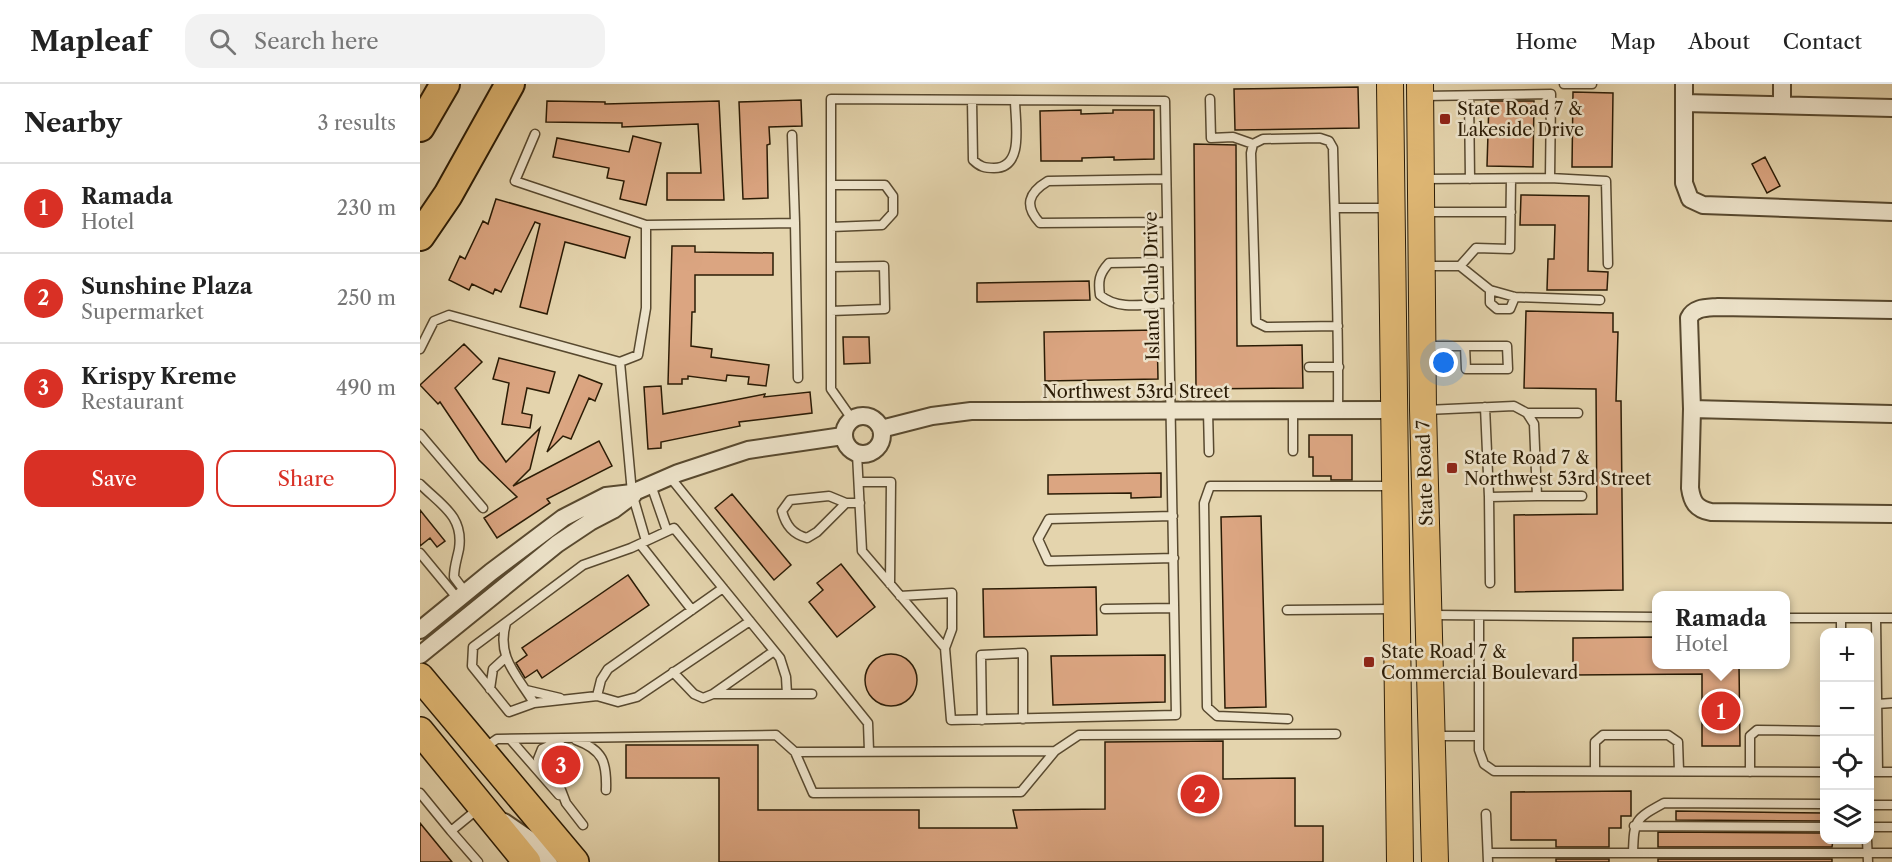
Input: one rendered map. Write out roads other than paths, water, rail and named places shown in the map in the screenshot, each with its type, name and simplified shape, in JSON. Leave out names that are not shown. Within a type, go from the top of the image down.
[{"type":"highway","points":[[420,127],[445,84]]},
{"type":"highway","points":[[420,206],[490,84]]},
{"type":"highway","points":[[420,236],[448,195],[510,84]]},
{"type":"highway","points":[[420,677],[575,862]]},
{"type":"highway","points":[[420,731],[527,862]]},
{"type":"main road","name":"State Road 7","points":[[1390,84],[1400,862]]},
{"type":"main road","name":"State Road 7","points":[[1418,88],[1423,410],[1435,862]]},
{"type":"main road","points":[[1392,359],[1403,386],[1423,410]]},
{"type":"main road","points":[[1394,410],[1406,416],[1416,428],[1425,452]]},
{"type":"main road","points":[[1397,695],[1408,720],[1417,730],[1433,736]]},
{"type":"street","points":[[1684,84],[1684,183],[1690,199],[1703,205],[1892,212]]},
{"type":"street","points":[[1782,84],[1782,105]]},
{"type":"street","points":[[1684,103],[1892,108]]},
{"type":"street","points":[[1892,310],[1718,307],[1697,310],[1689,318],[1692,409],[1690,488],[1692,500],[1697,508],[1711,512],[1892,514]]},
{"type":"street","points":[[1692,409],[1892,414]]},
{"type":"street","name":"Northwest 53rd Street","points":[[881,429],[932,416],[971,411],[1394,410]]},
{"type":"street","points":[[858,416],[867,416],[881,429],[882,436],[876,449],[864,454],[857,454],[848,448],[843,436],[847,423],[858,416]]},
{"type":"street","points":[[420,655],[557,544],[613,510],[632,494],[670,477],[748,450],[843,436]]},
{"type":"street","points":[[420,630],[563,518],[606,496],[632,494]]},
{"type":"street","points":[[504,563],[514,578]]},
{"type":"street","points":[[482,806],[533,842],[549,862]]},
{"type":"lane","points":[[1564,84],[1592,84]]},
{"type":"lane","points":[[1418,88],[1469,96],[1551,94],[1550,178]]},
{"type":"lane","points":[[1469,96],[1470,179]]},
{"type":"lane","name":"Island Club Drive","points":[[852,419],[831,389],[831,99],[1165,101],[1176,715],[951,720],[945,648]]},
{"type":"lane","points":[[1210,99],[1211,138],[1233,138],[1253,144],[1263,139],[1320,138],[1329,141],[1333,148],[1339,367],[1338,411]]},
{"type":"lane","points":[[972,100],[973,160],[979,166],[989,168],[1002,168],[1010,163],[1016,153],[1015,100]]},
{"type":"lane","points":[[536,134],[515,181],[646,225],[795,223]]},
{"type":"lane","points":[[792,135],[798,378]]},
{"type":"lane","points":[[1253,144],[1251,153],[1256,322],[1266,327],[1338,326]]},
{"type":"lane","points":[[1420,179],[1550,178],[1606,181],[1608,264]]},
{"type":"lane","points":[[1166,179],[1048,181],[1037,188],[1030,199],[1032,214],[1040,223],[1167,222]]},
{"type":"lane","points":[[1460,266],[1476,248],[1510,249],[1511,179]]},
{"type":"lane","points":[[831,185],[885,185],[893,196],[893,213],[882,225],[831,227]]},
{"type":"lane","points":[[1335,208],[1391,208]]},
{"type":"lane","points":[[1421,212],[1510,212]]},
{"type":"lane","points":[[420,349],[434,321],[449,315],[620,362],[638,355],[646,308],[646,225]]},
{"type":"lane","points":[[1168,261],[1109,263],[1100,272],[1098,283],[1100,295],[1108,302],[1122,305],[1169,303]]},
{"type":"lane","points":[[831,267],[884,266],[885,309],[831,311]]},
{"type":"lane","points":[[1421,266],[1460,266],[1490,290],[1515,297],[1600,300]]},
{"type":"lane","points":[[1490,290],[1490,303],[1497,309],[1510,309],[1515,297]]},
{"type":"lane","points":[[1422,346],[1465,346],[1507,346],[1508,369],[1466,369],[1465,346]]},
{"type":"lane","points":[[620,362],[632,494],[643,542],[692,610]]},
{"type":"lane","points":[[1309,367],[1339,367]]},
{"type":"lane","points":[[1423,410],[1514,406],[1527,413],[1578,413]]},
{"type":"lane","points":[[1485,407],[1490,583]]},
{"type":"lane","points":[[1208,411],[1209,452]]},
{"type":"lane","points":[[1293,411],[1293,451]]},
{"type":"lane","points":[[1527,413],[1534,424],[1537,496]]},
{"type":"lane","points":[[420,434],[483,508]]},
{"type":"lane","points":[[857,454],[862,551],[900,596],[945,648],[952,629],[952,593],[900,596]]},
{"type":"lane","points":[[670,477],[868,723],[869,751]]},
{"type":"lane","points":[[859,482],[891,482],[890,584]]},
{"type":"lane","points":[[420,484],[456,520],[460,531],[454,577],[462,596]]},
{"type":"lane","points":[[651,485],[667,531]]},
{"type":"lane","points":[[1288,719],[1217,716],[1207,707],[1204,503],[1210,486],[1395,486]]},
{"type":"lane","points":[[846,503],[817,532],[807,538],[796,535],[785,523],[782,511],[790,500],[829,496],[846,503],[860,503]]},
{"type":"lane","points":[[1488,497],[1582,496]]},
{"type":"lane","points":[[1173,516],[1049,519],[1038,539],[1048,561],[1174,558]]},
{"type":"lane","points":[[750,621],[637,697],[618,702],[597,696],[534,703],[509,712],[472,666],[473,647],[583,565],[674,528],[750,621],[774,651],[780,658],[786,677],[787,694]]},
{"type":"lane","points":[[420,553],[462,596]]},
{"type":"lane","points":[[597,696],[601,680],[608,669],[723,588]]},
{"type":"lane","points":[[1105,609],[1174,608]]},
{"type":"lane","points":[[1287,610],[1396,609]]},
{"type":"lane","points":[[1429,615],[1652,617]]},
{"type":"lane","points":[[1479,615],[1479,750],[1484,764],[1494,771],[1820,772]]},
{"type":"lane","points":[[1790,618],[1892,618]]},
{"type":"lane","points":[[1841,618],[1841,628]]},
{"type":"lane","points":[[1876,618],[1877,704],[1874,772],[1892,772]]},
{"type":"lane","points":[[506,622],[502,636],[505,657],[534,703]]},
{"type":"lane","points":[[674,672],[694,694],[703,698],[713,694],[774,651]]},
{"type":"lane","points":[[982,720],[981,655],[1023,653],[1023,719]]},
{"type":"lane","points":[[490,689],[493,669],[505,657]]},
{"type":"lane","points":[[526,690],[570,700]]},
{"type":"lane","points":[[713,694],[812,694]]},
{"type":"lane","points":[[1877,704],[1892,703]]},
{"type":"lane","points":[[1750,772],[1750,736],[1757,730],[1820,731]]},
{"type":"lane","points":[[481,750],[497,739],[776,735],[795,752],[813,793],[1021,792],[1056,751],[1079,735],[1336,734]]},
{"type":"lane","points":[[1595,771],[1595,742],[1603,735],[1668,735],[1678,742],[1678,771]]},
{"type":"lane","points":[[1433,736],[1479,736]]},
{"type":"lane","points":[[510,739],[583,825]]},
{"type":"lane","points":[[566,803],[561,790],[538,759],[542,749],[558,741],[574,740],[592,746],[606,768],[606,790]]},
{"type":"lane","points":[[795,752],[1056,751]]},
{"type":"lane","points":[[420,793],[478,862]]},
{"type":"lane","points":[[1633,853],[1634,826],[1642,815],[1664,803],[1820,804]]},
{"type":"lane","points":[[1874,805],[1892,805]]},
{"type":"lane","points":[[451,831],[482,806]]},
{"type":"lane","points":[[1486,814],[1488,857],[1633,853],[1868,857],[1892,853]]},
{"type":"lane","points":[[1634,826],[1820,827]]},
{"type":"lane","points":[[1874,827],[1892,827]]},
{"type":"place","name":"State Road 7 & Lakeside Drive","points":[[1445,119]]},
{"type":"place","name":"State Road 7 & Northwest 53rd Street","points":[[1452,468]]},
{"type":"place","name":"State Road 7 & Commercial Boulevard","points":[[1369,662]]},
{"type":"place","name":"Ramada","points":[[1721,711]]},
{"type":"place","name":"Krispy Kreme","points":[[561,765]]},
{"type":"place","name":"Sunshine Plaza","points":[[1200,794]]}]
